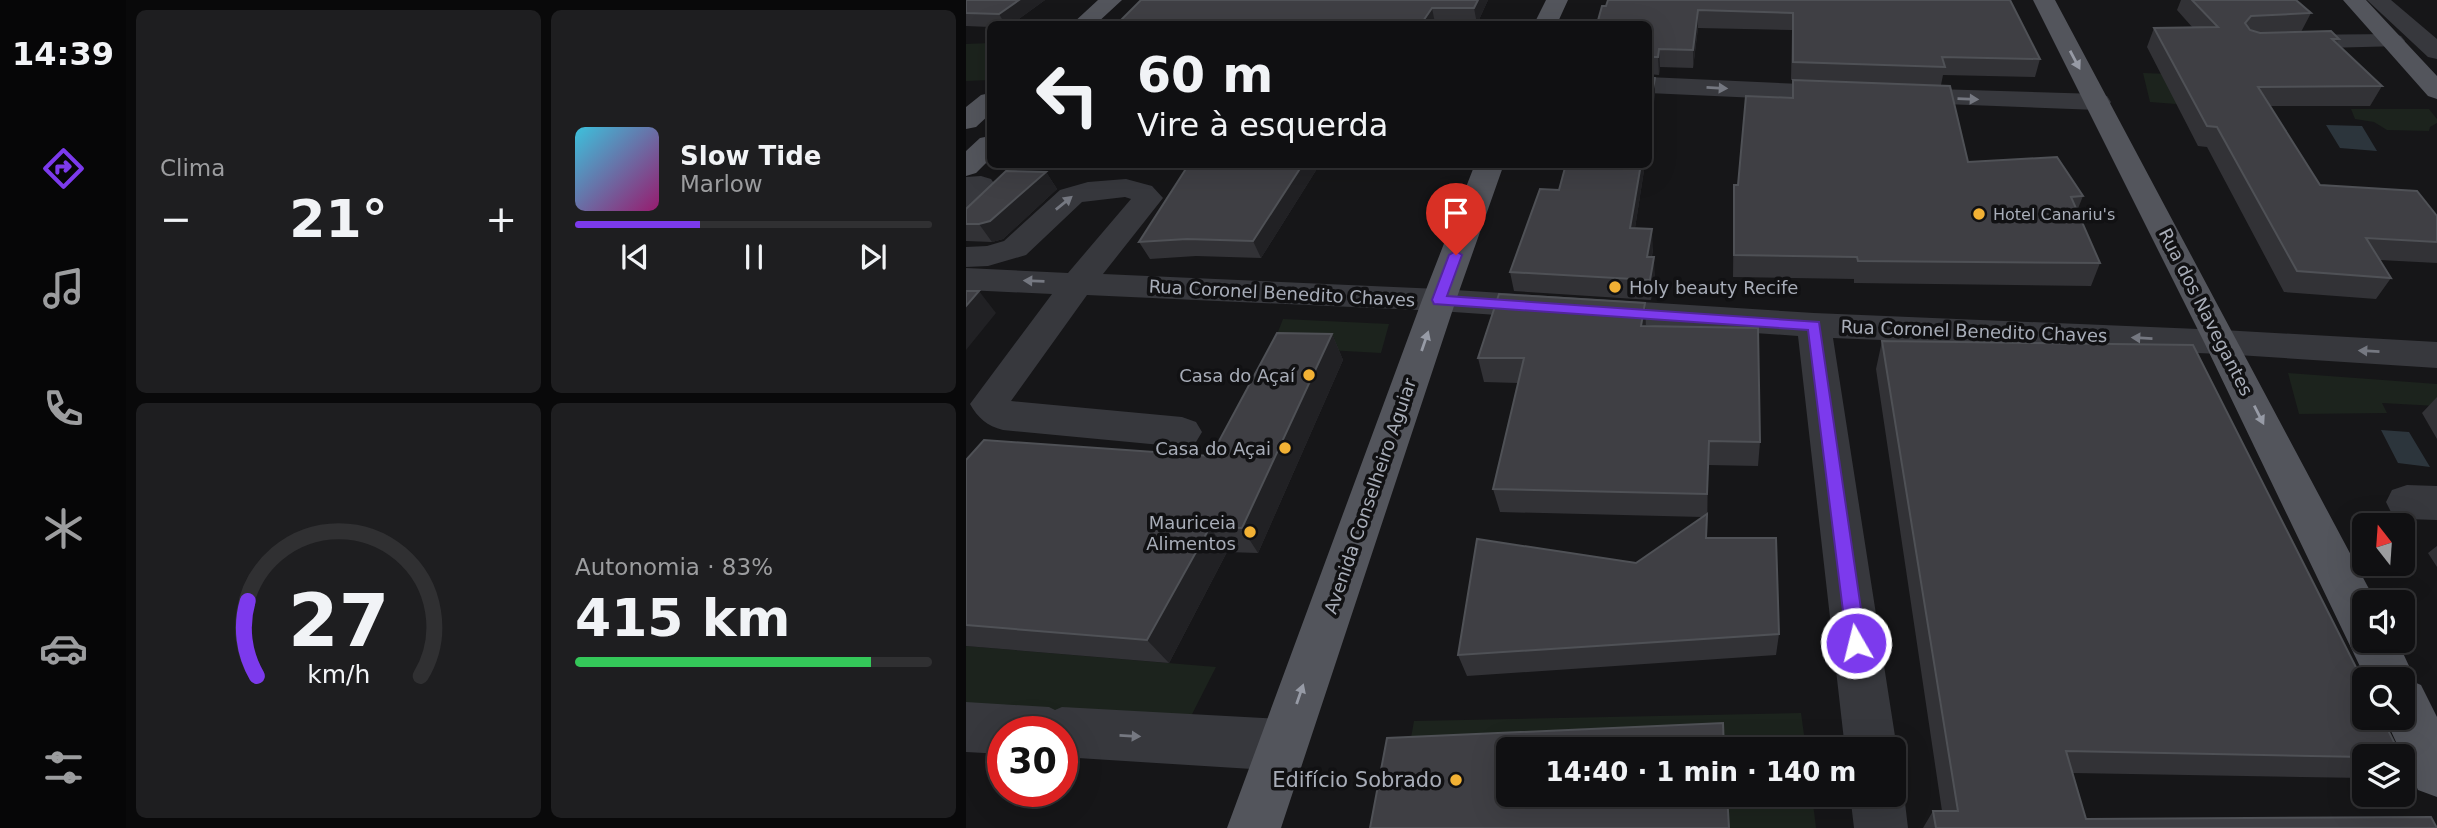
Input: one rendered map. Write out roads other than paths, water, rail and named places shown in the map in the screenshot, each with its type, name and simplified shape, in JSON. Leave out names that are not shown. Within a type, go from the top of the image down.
[{"type":"main road","points":[[1086,21],[1111,0]]},
{"type":"main road","points":[[1547,21],[1557,0]]},
{"type":"main road","name":"Rua dos Navegantes","points":[[2043,0],[2222,342],[2352,601]]},
{"type":"main road","points":[[2354,0],[2388,41],[2437,91]]},
{"type":"main road","points":[[966,121],[987,104]]},
{"type":"main road","points":[[966,167],[987,147]]},
{"type":"main road","name":"Avenida Conselheiro Aguiar","points":[[1254,828],[1439,300],[1488,168]]},
{"type":"main road","points":[[2415,726],[2437,771]]},
{"type":"street","points":[[2378,0],[2437,52]]},
{"type":"street","points":[[2264,42],[2388,41]]},
{"type":"street","points":[[1652,85],[2098,102]]},
{"type":"street","points":[[966,186],[981,185],[983,189],[966,209]]},
{"type":"street","points":[[966,257],[988,256],[1015,248],[1071,195],[1113,188],[1141,192],[1147,198],[1141,208],[1070,293],[989,404],[1003,416],[1182,432]]},
{"type":"street","name":"Rua Coronel Benedito Chaves","points":[[966,279],[1070,293],[1439,300],[1814,325],[2222,342],[2437,355]]},
{"type":"street","points":[[1814,325],[1869,737]]},
{"type":"street","points":[[966,727],[987,728]]},
{"type":"street","points":[[1078,733],[1282,745]]},
{"type":"street","points":[[1879,807],[1881,828]]},
{"type":"place","name":"Hotel Canariu's","points":[[1979,214]]},
{"type":"place","name":"Holy beauty Recife","points":[[1615,287]]},
{"type":"place","name":"Casa do Açaí","points":[[1309,375]]},
{"type":"place","name":"Casa do Açai","points":[[1285,448]]},
{"type":"place","name":"Mauriceia Alimentos","points":[[1250,532]]},
{"type":"place","name":"Edifício Sobrado","points":[[1456,780]]}]
